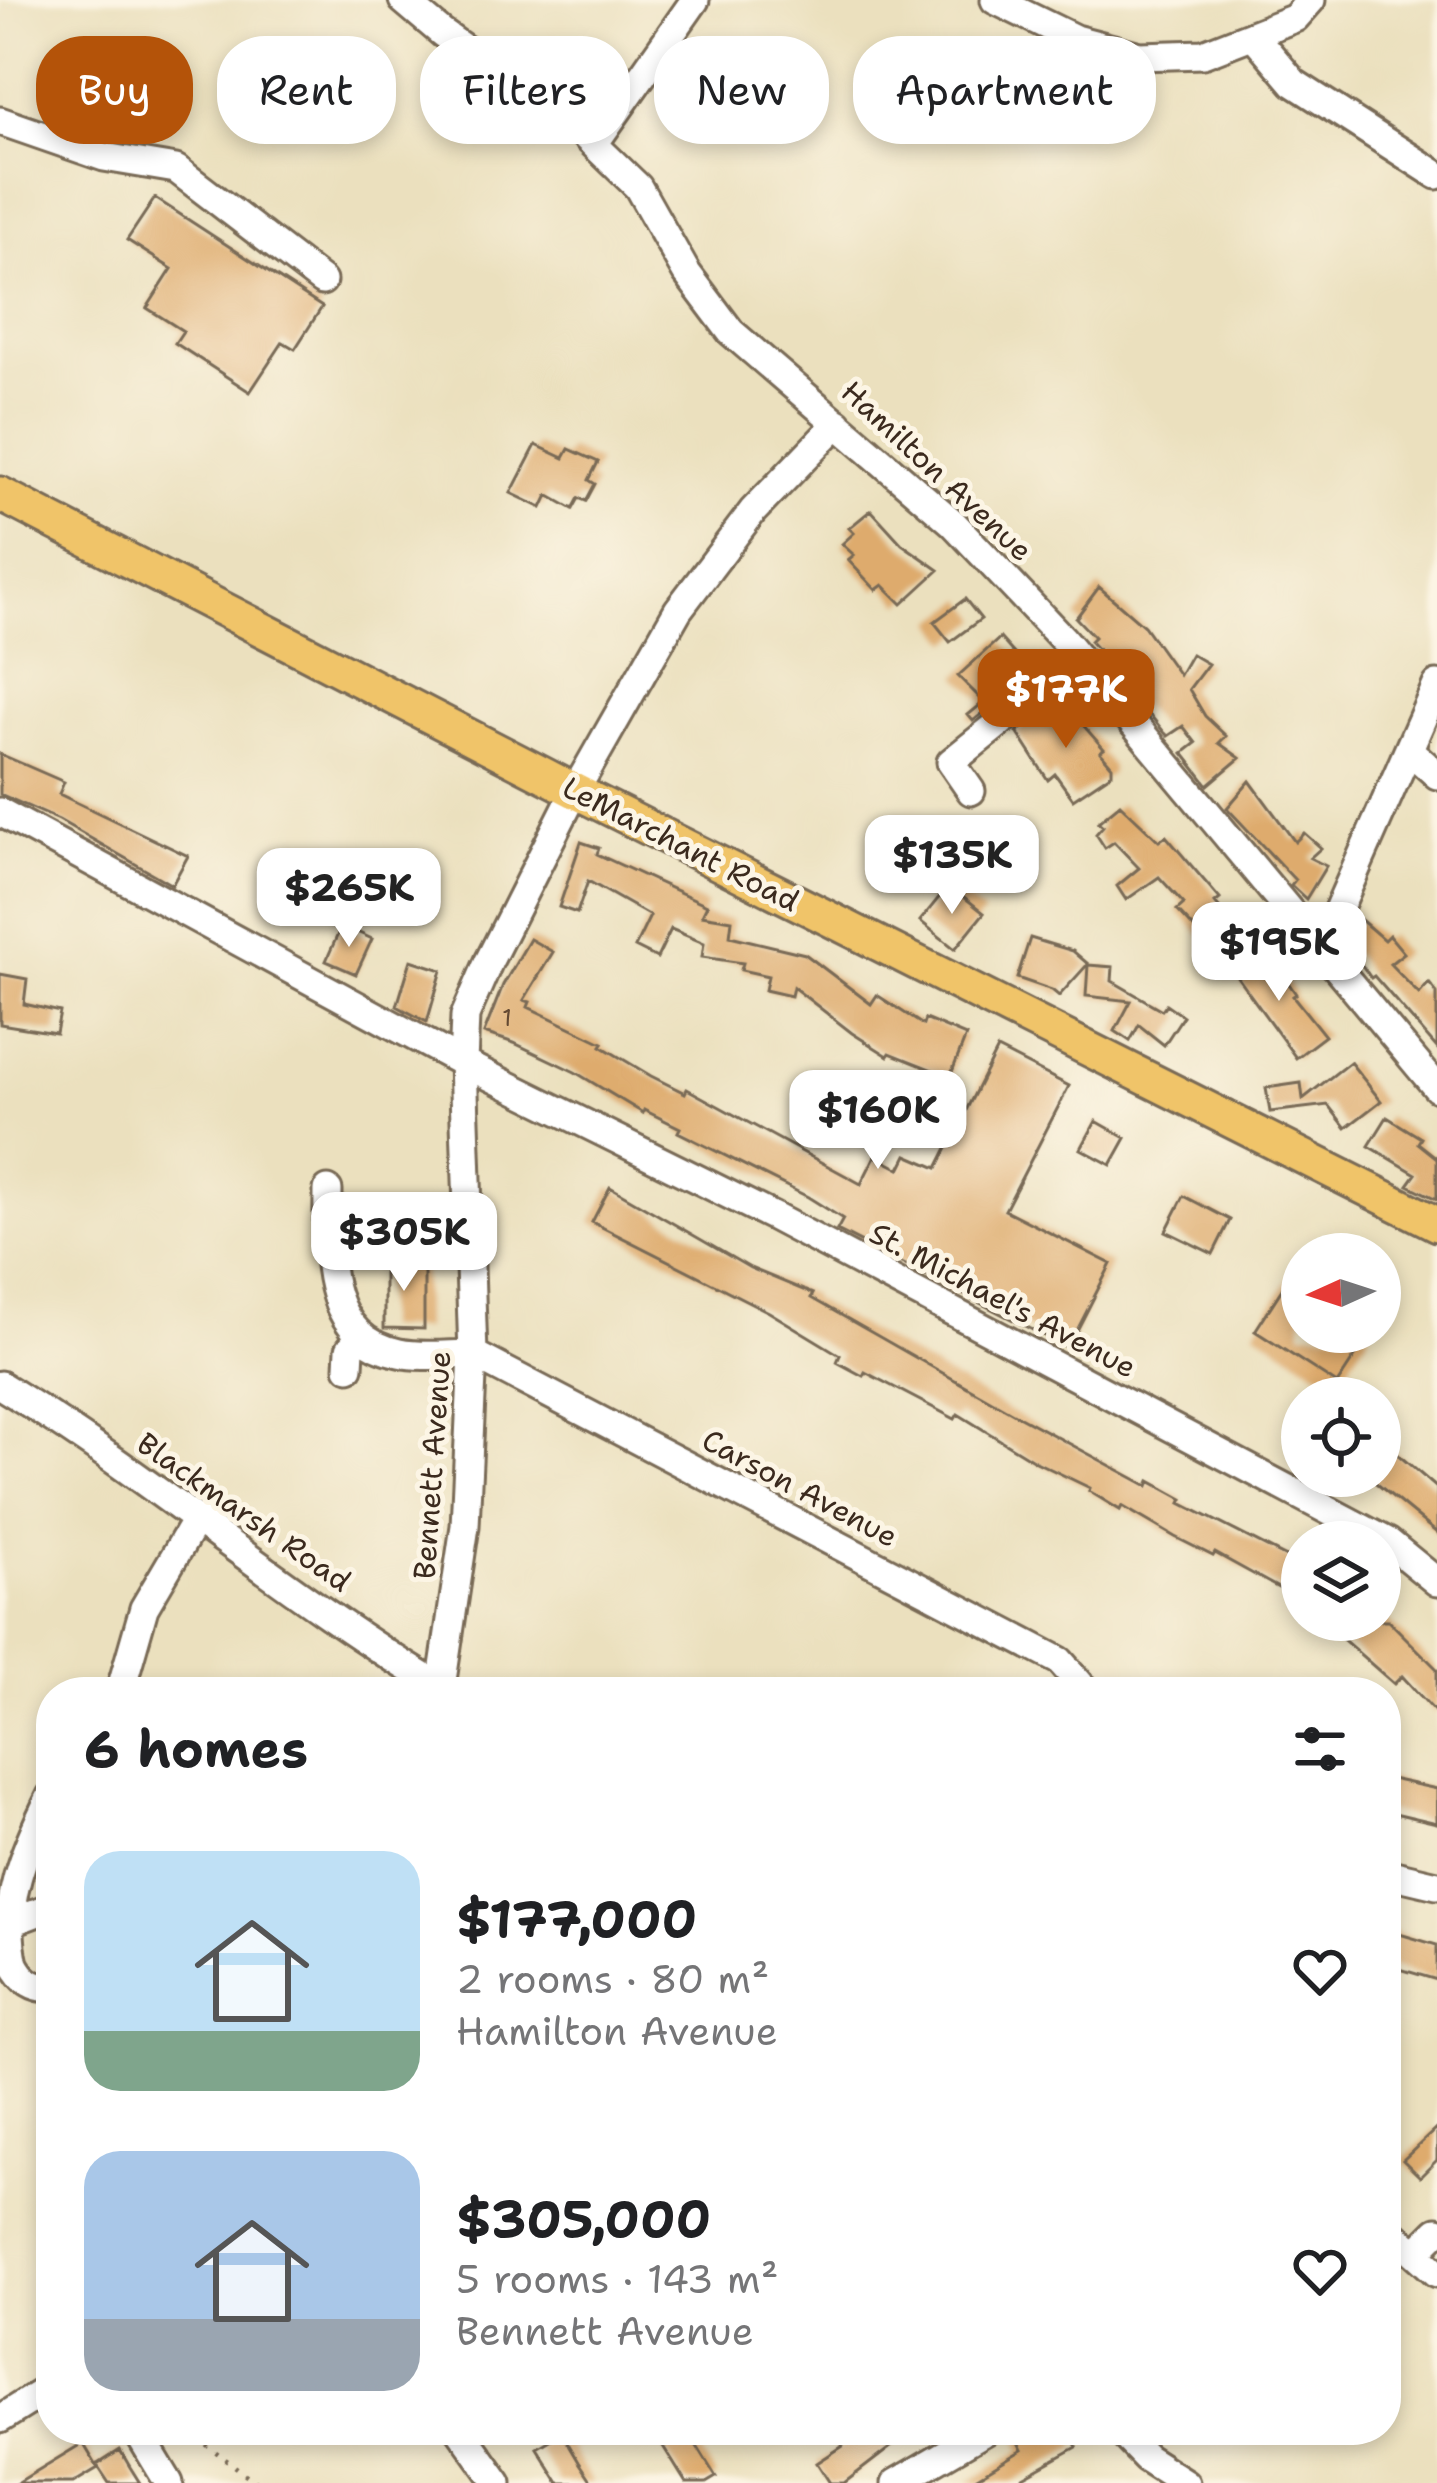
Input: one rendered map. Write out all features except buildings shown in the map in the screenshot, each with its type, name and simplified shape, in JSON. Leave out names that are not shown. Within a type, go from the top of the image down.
[{"type":"main road","name":"LeMarchant Road","points":[[0,494],[1437,1224]]},
{"type":"main road","name":"LeMarchant Road","points":[[1364,1188],[1437,1241]]},
{"type":"street","name":"Hamilton Avenue","points":[[403,0],[451,36]]},
{"type":"street","points":[[630,93],[695,0]]},
{"type":"street","points":[[994,0],[1076,39],[1140,56],[1203,54],[1255,37],[1295,18],[1311,0]]},
{"type":"street","points":[[1255,37],[1294,83],[1437,175]]},
{"type":"street","points":[[0,121],[104,157],[176,169],[322,281]]},
{"type":"street","name":"Hamilton Avenue","points":[[594,144],[638,188],[686,272],[730,332],[953,523],[1079,659],[1437,1088]]},
{"type":"street","name":"Bennett Avenue","points":[[447,1677],[465,1526],[473,1354],[465,1016],[575,790],[678,610],[753,511],[838,424]]},
{"type":"street","points":[[971,791],[951,762],[1079,659]]},
{"type":"street","points":[[1322,946],[1437,685]]},
{"type":"street","points":[[1409,750],[1437,775]]},
{"type":"street","name":"St. Michael's Avenue","points":[[0,812],[463,1063],[774,1216],[1367,1530],[1437,1582]]},
{"type":"street","points":[[328,1190],[328,1254],[338,1309],[361,1335],[398,1353],[473,1354]]},
{"type":"street","points":[[349,1367],[350,1349],[361,1335]]},
{"type":"street","name":"Carson Avenue","points":[[473,1354],[1060,1661],[1074,1677]]},
{"type":"street","name":"Blackmarsh Road","points":[[0,1385],[61,1422],[426,1677]]},
{"type":"street","points":[[124,1677],[144,1609],[197,1518]]},
{"type":"street","points":[[36,1826],[5,1889],[3,1925],[21,1977],[36,1986]]},
{"type":"street","points":[[1401,1877],[1437,1885]]},
{"type":"street","points":[[3,1925],[36,1913]]},
{"type":"street","points":[[1415,2253],[1437,2231]]},
{"type":"street","points":[[1401,2240],[1437,2273]]},
{"type":"street","points":[[0,2419],[36,2396]]},
{"type":"street","points":[[146,2445],[169,2483]]},
{"type":"street","points":[[471,2445],[498,2483]]},
{"type":"street","points":[[896,2483],[961,2445]]},
{"type":"street","points":[[1133,2445],[1185,2483]]},
{"type":"path","points":[[207,2445],[257,2483]]}]
